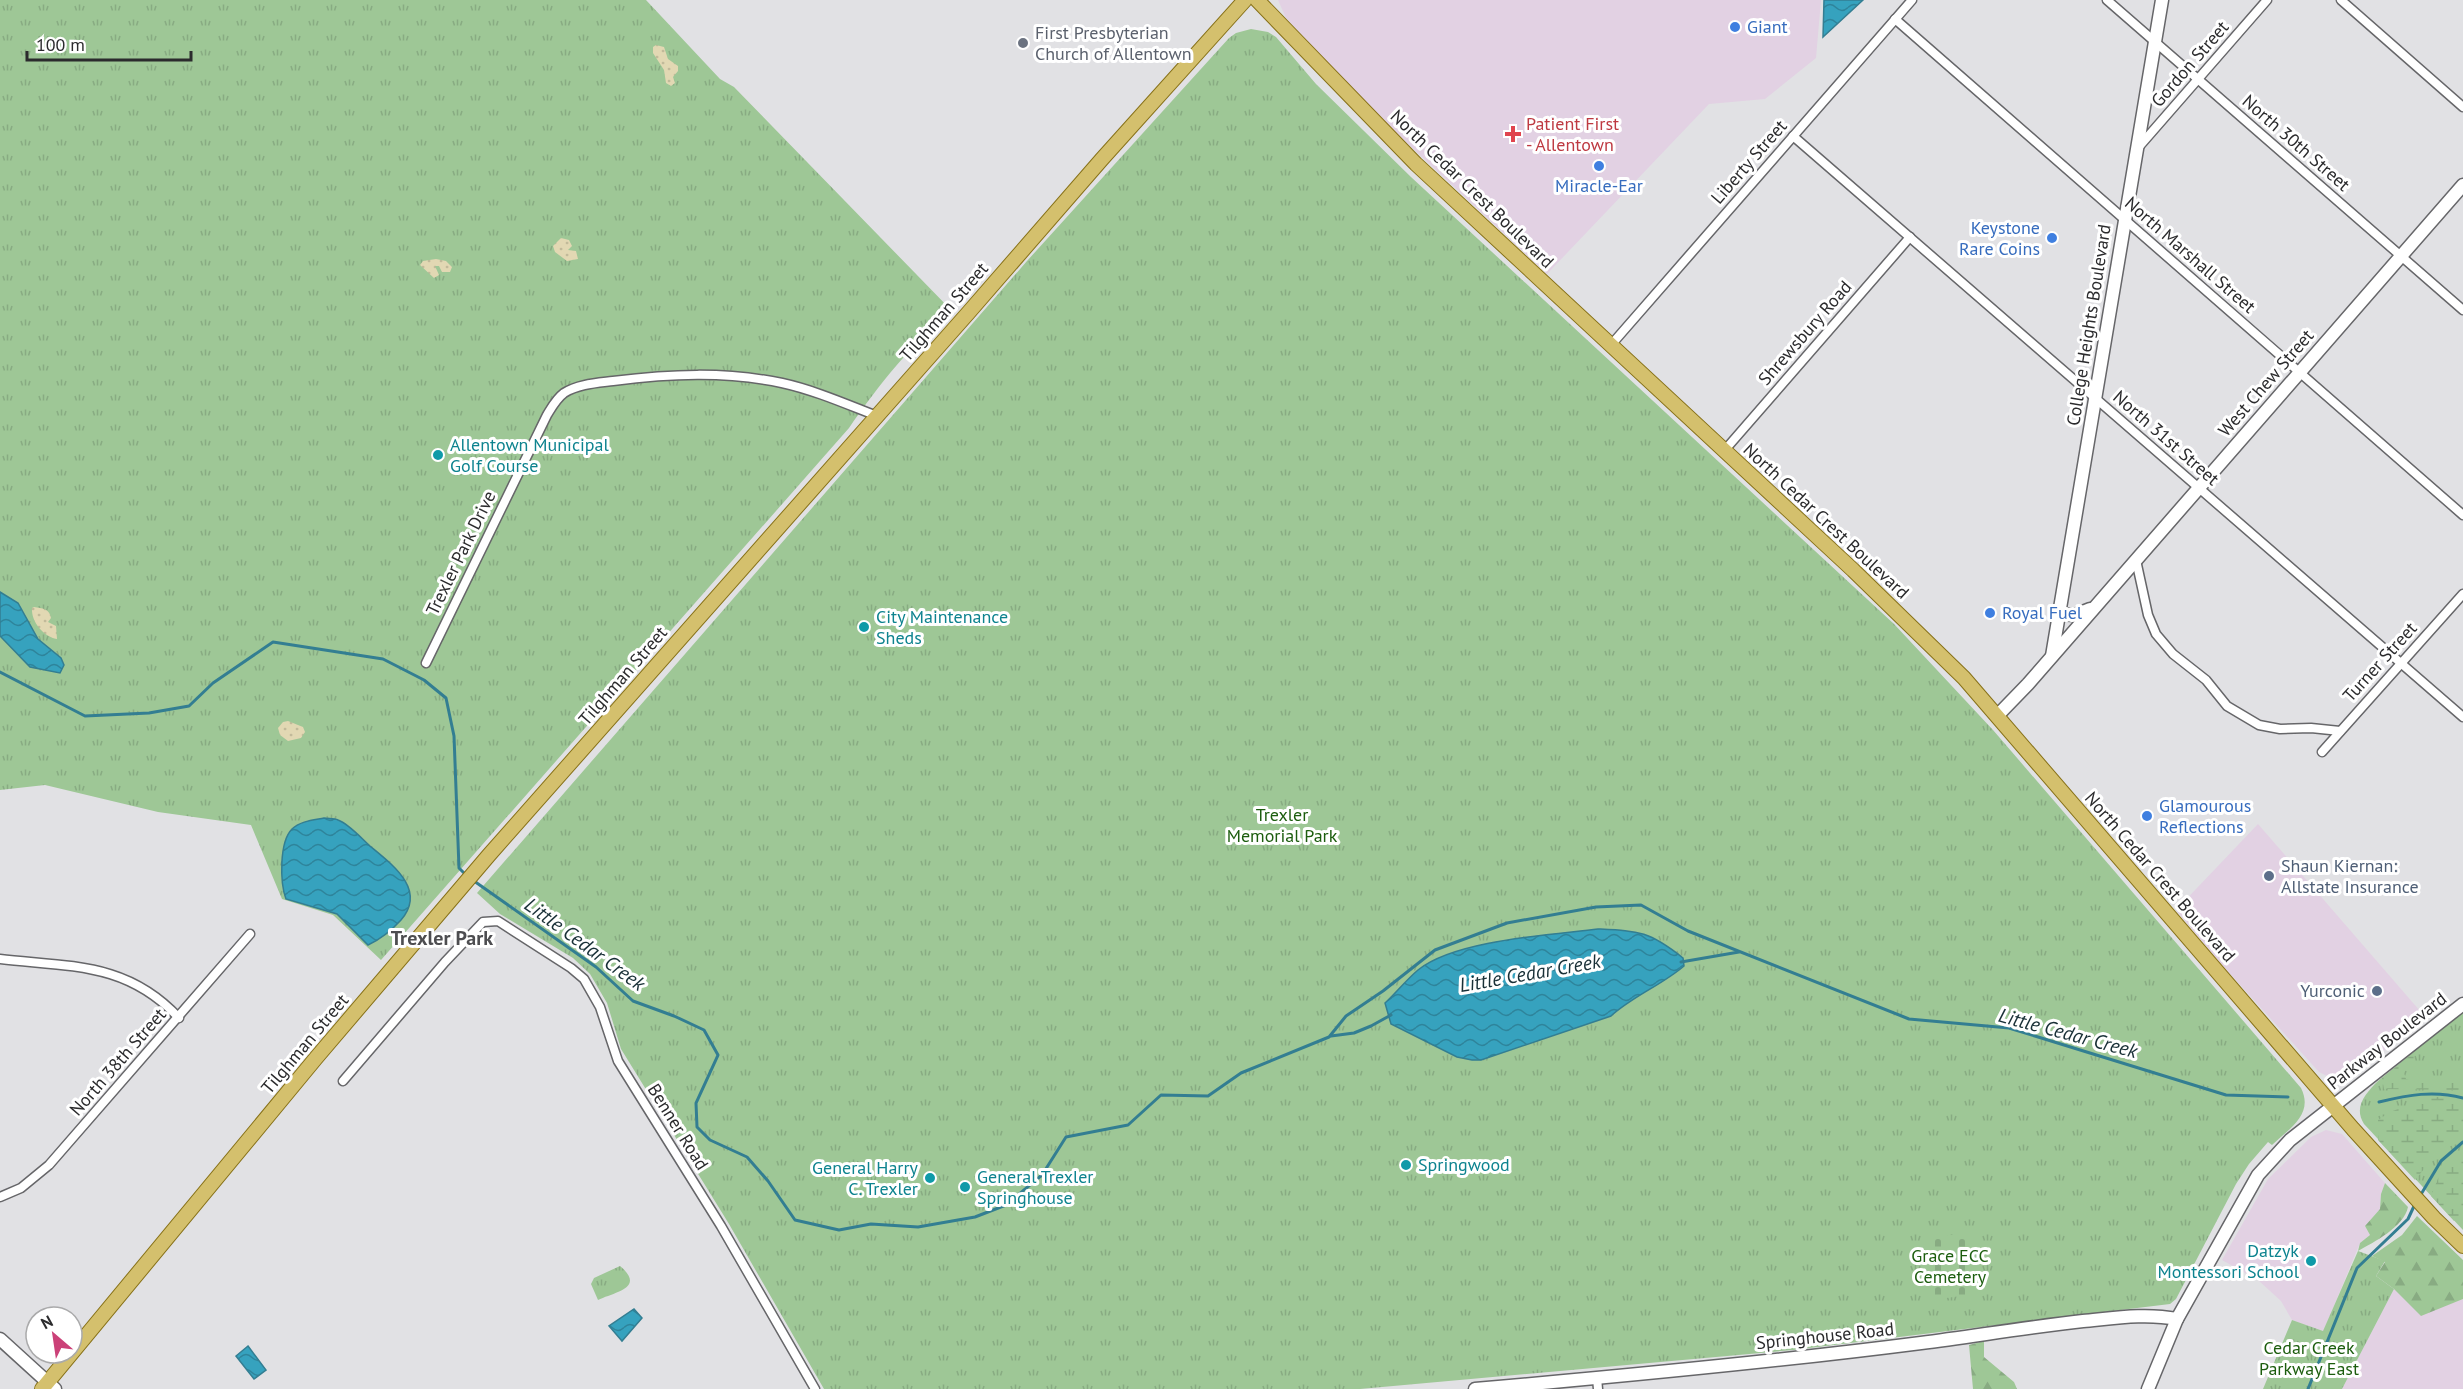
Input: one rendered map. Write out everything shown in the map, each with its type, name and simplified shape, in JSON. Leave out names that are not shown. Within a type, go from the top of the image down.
[{"type":"main road","name":"Tilghman Street","points":[[48,1387],[436,916],[1102,159],[1245,0]]},
{"type":"main road","name":"North Cedar Crest Boulevard","points":[[1257,0],[1416,164],[1896,610],[1964,678],[2333,1106],[2434,1218],[2463,1246]]},
{"type":"street","name":"Liberty Street","points":[[1611,345],[1912,0]]},
{"type":"street","name":"North 30th Street","points":[[2107,0],[2463,310]]},
{"type":"street","name":"College Heights Boulevard","points":[[2052,657],[2162,0]]},
{"type":"street","name":"Gordon Street","points":[[2137,149],[2267,0]]},
{"type":"street","points":[[2341,0],[2463,106]]},
{"type":"street","name":"North Marshall Street","points":[[1895,19],[2463,515]]},
{"type":"street","name":"North 31st Street","points":[[1793,136],[2463,717]]},
{"type":"street","name":"West Chew Street","points":[[1997,716],[2052,657],[2463,185]]},
{"type":"street","name":"Shrewsbury Road","points":[[1724,451],[1910,237]]},
{"type":"street","name":"Trexler Park Drive","points":[[426,663],[547,415],[564,393],[586,385],[647,377],[697,374],[746,376],[822,395],[877,416]]},
{"type":"street","points":[[2136,560],[2148,615],[2156,634],[2173,654],[2206,680],[2227,706],[2259,725],[2280,729],[2311,728],[2340,731]]},
{"type":"street","name":"Turner Street","points":[[2322,752],[2463,594]]},
{"type":"street","name":"West Chew Street","points":[[2059,614],[2075,615],[2097,605]]},
{"type":"street","name":"Benner Road","points":[[343,1081],[445,962],[477,927],[488,920],[498,921],[571,968],[584,980],[600,1007],[613,1052],[618,1061],[721,1226],[814,1388]]},
{"type":"street","name":"North 38th Street","points":[[0,1197],[21,1188],[49,1165],[250,934]]},
{"type":"street","points":[[0,959],[88,969],[123,977],[155,994],[179,1018]]},
{"type":"street","name":"Parkway Boulevard","points":[[2148,1389],[2178,1319],[2258,1175],[2290,1140],[2463,1004]]},
{"type":"street","name":"Springhouse Road","points":[[1475,1389],[1597,1384],[2124,1317],[2160,1316],[2178,1319]]},
{"type":"street","points":[[0,1340],[48,1387]]},
{"type":"shaded area","points":[[1278,0],[1821,0],[1816,58],[1765,99],[1709,104],[1547,274],[1377,115],[1286,18]]},
{"type":"shaded area","points":[[2258,824],[2427,1019],[2351,1075],[2329,1077],[2319,1072],[2222,965],[2176,910]]},
{"type":"shaded area","points":[[2326,1130],[2342,1134],[2385,1183],[2381,1194],[2380,1209],[2365,1226],[2370,1235],[2360,1243],[2323,1332],[2292,1320],[2281,1301],[2258,1280],[2222,1260],[2268,1179],[2311,1137]]},
{"type":"shaded area","points":[[2394,1289],[2421,1315],[2463,1299],[2463,1389],[2342,1389]]},
{"type":"green space","name":"Allentown Municipal Golf Course","points":[[0,0],[646,0],[720,79],[734,87],[953,312],[910,351],[872,396],[849,428],[381,960],[333,915],[282,899],[251,825],[158,812],[45,785],[0,790]]},
{"type":"green space","name":"Trexler Memorial Park","points":[[1251,29],[1268,32],[1276,37],[1316,84],[1411,177],[1894,624],[1993,730],[2301,1088],[2304,1105],[2298,1120],[2272,1145],[2268,1142],[2249,1164],[2236,1184],[2176,1299],[2170,1304],[1793,1350],[1360,1389],[824,1389],[729,1224],[621,1049],[607,1003],[590,974],[573,958],[500,914],[477,893],[1027,261],[1229,38],[1236,33]]},
{"type":"green space","points":[[2463,1011],[2463,1230],[2364,1124],[2360,1106],[2365,1095],[2378,1081]]},
{"type":"green space","points":[[2415,1052],[2414,1059],[2403,1070],[2406,1079],[2418,1083],[2429,1080],[2440,1085],[2446,1081],[2463,1081],[2463,1093],[2452,1090],[2384,1089],[2382,1078]]},
{"type":"green space","points":[[2430,1097],[2446,1097],[2463,1105],[2463,1135],[2442,1147],[2415,1180],[2378,1140],[2378,1120],[2390,1112]]},
{"type":"green space","points":[[2463,1149],[2463,1212],[2454,1221],[2431,1196],[2439,1176]]},
{"type":"green space","points":[[2385,1183],[2408,1207],[2395,1227],[2358,1251],[2360,1243],[2370,1235],[2365,1226],[2380,1209],[2381,1194]]},
{"type":"green space","points":[[2417,1216],[2463,1260],[2463,1299],[2421,1316],[2394,1289],[2376,1276],[2385,1262],[2372,1256],[2402,1235]]},
{"type":"green space","name":"Grace ECC Cemetery","points":[[1968,1233],[1975,1294],[1932,1300],[1925,1238]]},
{"type":"green space","name":"Cedar Creek Parkway East","points":[[2358,1251],[2385,1261],[2376,1276],[2394,1289],[2342,1389],[2263,1389],[2292,1320],[2323,1331]]},
{"type":"green space","points":[[620,1266],[630,1279],[629,1284],[619,1292],[598,1300],[591,1284],[594,1278]]},
{"type":"green space","points":[[1984,1341],[1984,1357],[2014,1382],[2017,1389],[1973,1389],[1969,1345]]},
{"type":"sand","points":[[656,45],[664,47],[668,59],[678,66],[678,71],[673,77],[675,83],[671,86],[666,83],[664,70],[653,53],[653,47]]},
{"type":"sand","points":[[561,238],[569,240],[572,246],[568,250],[576,251],[578,259],[567,261],[555,252],[553,246]]},
{"type":"sand","points":[[436,259],[446,261],[452,267],[450,272],[442,272],[439,266],[435,266],[439,275],[434,278],[420,265],[423,261]]},
{"type":"sand","points":[[34,607],[49,613],[51,618],[48,622],[56,626],[57,639],[47,635],[39,628],[32,613]]},
{"type":"sand","points":[[288,721],[303,727],[305,732],[301,738],[288,741],[280,735],[278,728],[283,722]]},
{"type":"water","points":[[1824,0],[1863,0],[1823,37]]},
{"type":"water","points":[[0,592],[18,603],[38,639],[61,658],[64,665],[60,673],[30,667],[0,636]]},
{"type":"water","points":[[324,818],[336,819],[351,828],[397,870],[409,888],[408,909],[401,920],[386,934],[368,945],[337,914],[286,899],[282,863],[288,835],[299,824]]},
{"type":"water","points":[[1598,929],[1634,932],[1652,937],[1683,958],[1684,966],[1611,1016],[1481,1060],[1457,1057],[1391,1024],[1385,1003],[1418,970],[1434,960],[1479,945],[1504,940]]},
{"type":"water","points":[[634,1309],[642,1318],[622,1341],[609,1326]]},
{"type":"water","points":[[248,1346],[266,1370],[254,1379],[236,1356]]},
{"type":"waterway","name":"Little Cedar Creek","points":[[0,672],[85,716],[149,713],[189,706],[213,683],[273,642],[383,659],[424,680],[446,698],[454,736],[459,868],[466,875]]},
{"type":"waterway","name":"Little Cedar Creek","points":[[474,881],[596,967],[633,1001],[704,1030],[718,1055],[696,1103],[697,1127],[710,1140],[747,1157],[768,1181],[795,1220],[839,1230],[871,1224],[918,1227],[975,1217],[1006,1205],[1042,1175],[1066,1137],[1128,1125],[1161,1095],[1208,1096],[1241,1073],[1329,1037],[1346,1016],[1383,991],[1435,950],[1507,923],[1596,907],[1641,905],[1688,931],[1909,1019],[2009,1028],[2226,1095],[2288,1097]]},
{"type":"waterway","name":"Little Cedar Creek","points":[[1681,962],[1739,952]]},
{"type":"waterway","name":"Little Cedar Creek","points":[[1331,1036],[1354,1033],[1391,1015]]},
{"type":"waterway","name":"Little Cedar Creek","points":[[2379,1102],[2421,1094],[2442,1094],[2463,1098]]},
{"type":"waterway","points":[[2420,1196],[2441,1161],[2463,1142]]},
{"type":"waterway","points":[[2308,1389],[2357,1268],[2408,1219],[2415,1204]]},
{"type":"place","name":"Giant","points":[[1735,27]]},
{"type":"place","name":"First Presbyterian Church of Allentown","points":[[1023,43]]},
{"type":"place","name":"Patient First - Allentown","points":[[1513,134]]},
{"type":"place","name":"Miracle-Ear","points":[[1599,166]]},
{"type":"place","name":"Keystone Rare Coins","points":[[2052,238]]},
{"type":"place","name":"Allentown Municipal Golf Course","points":[[438,455]]},
{"type":"place","name":"Royal Fuel","points":[[1990,613]]},
{"type":"place","name":"City Maintenance Sheds","points":[[864,627]]},
{"type":"place","name":"Glamourous Reflections","points":[[2147,816]]},
{"type":"place","name":"Shaun Kiernan: Allstate Insurance","points":[[2269,876]]},
{"type":"place","name":"Yurconic","points":[[2377,991]]},
{"type":"place","name":"Springwood","points":[[1406,1165]]},
{"type":"place","name":"General Harry C. Trexler","points":[[930,1178]]},
{"type":"place","name":"General Trexler Springhouse","points":[[965,1187]]},
{"type":"place","name":"Datzyk Montessori School","points":[[2311,1261]]},
{"type":"district","name":"Trexler Park","points":[[442,938]]}]
